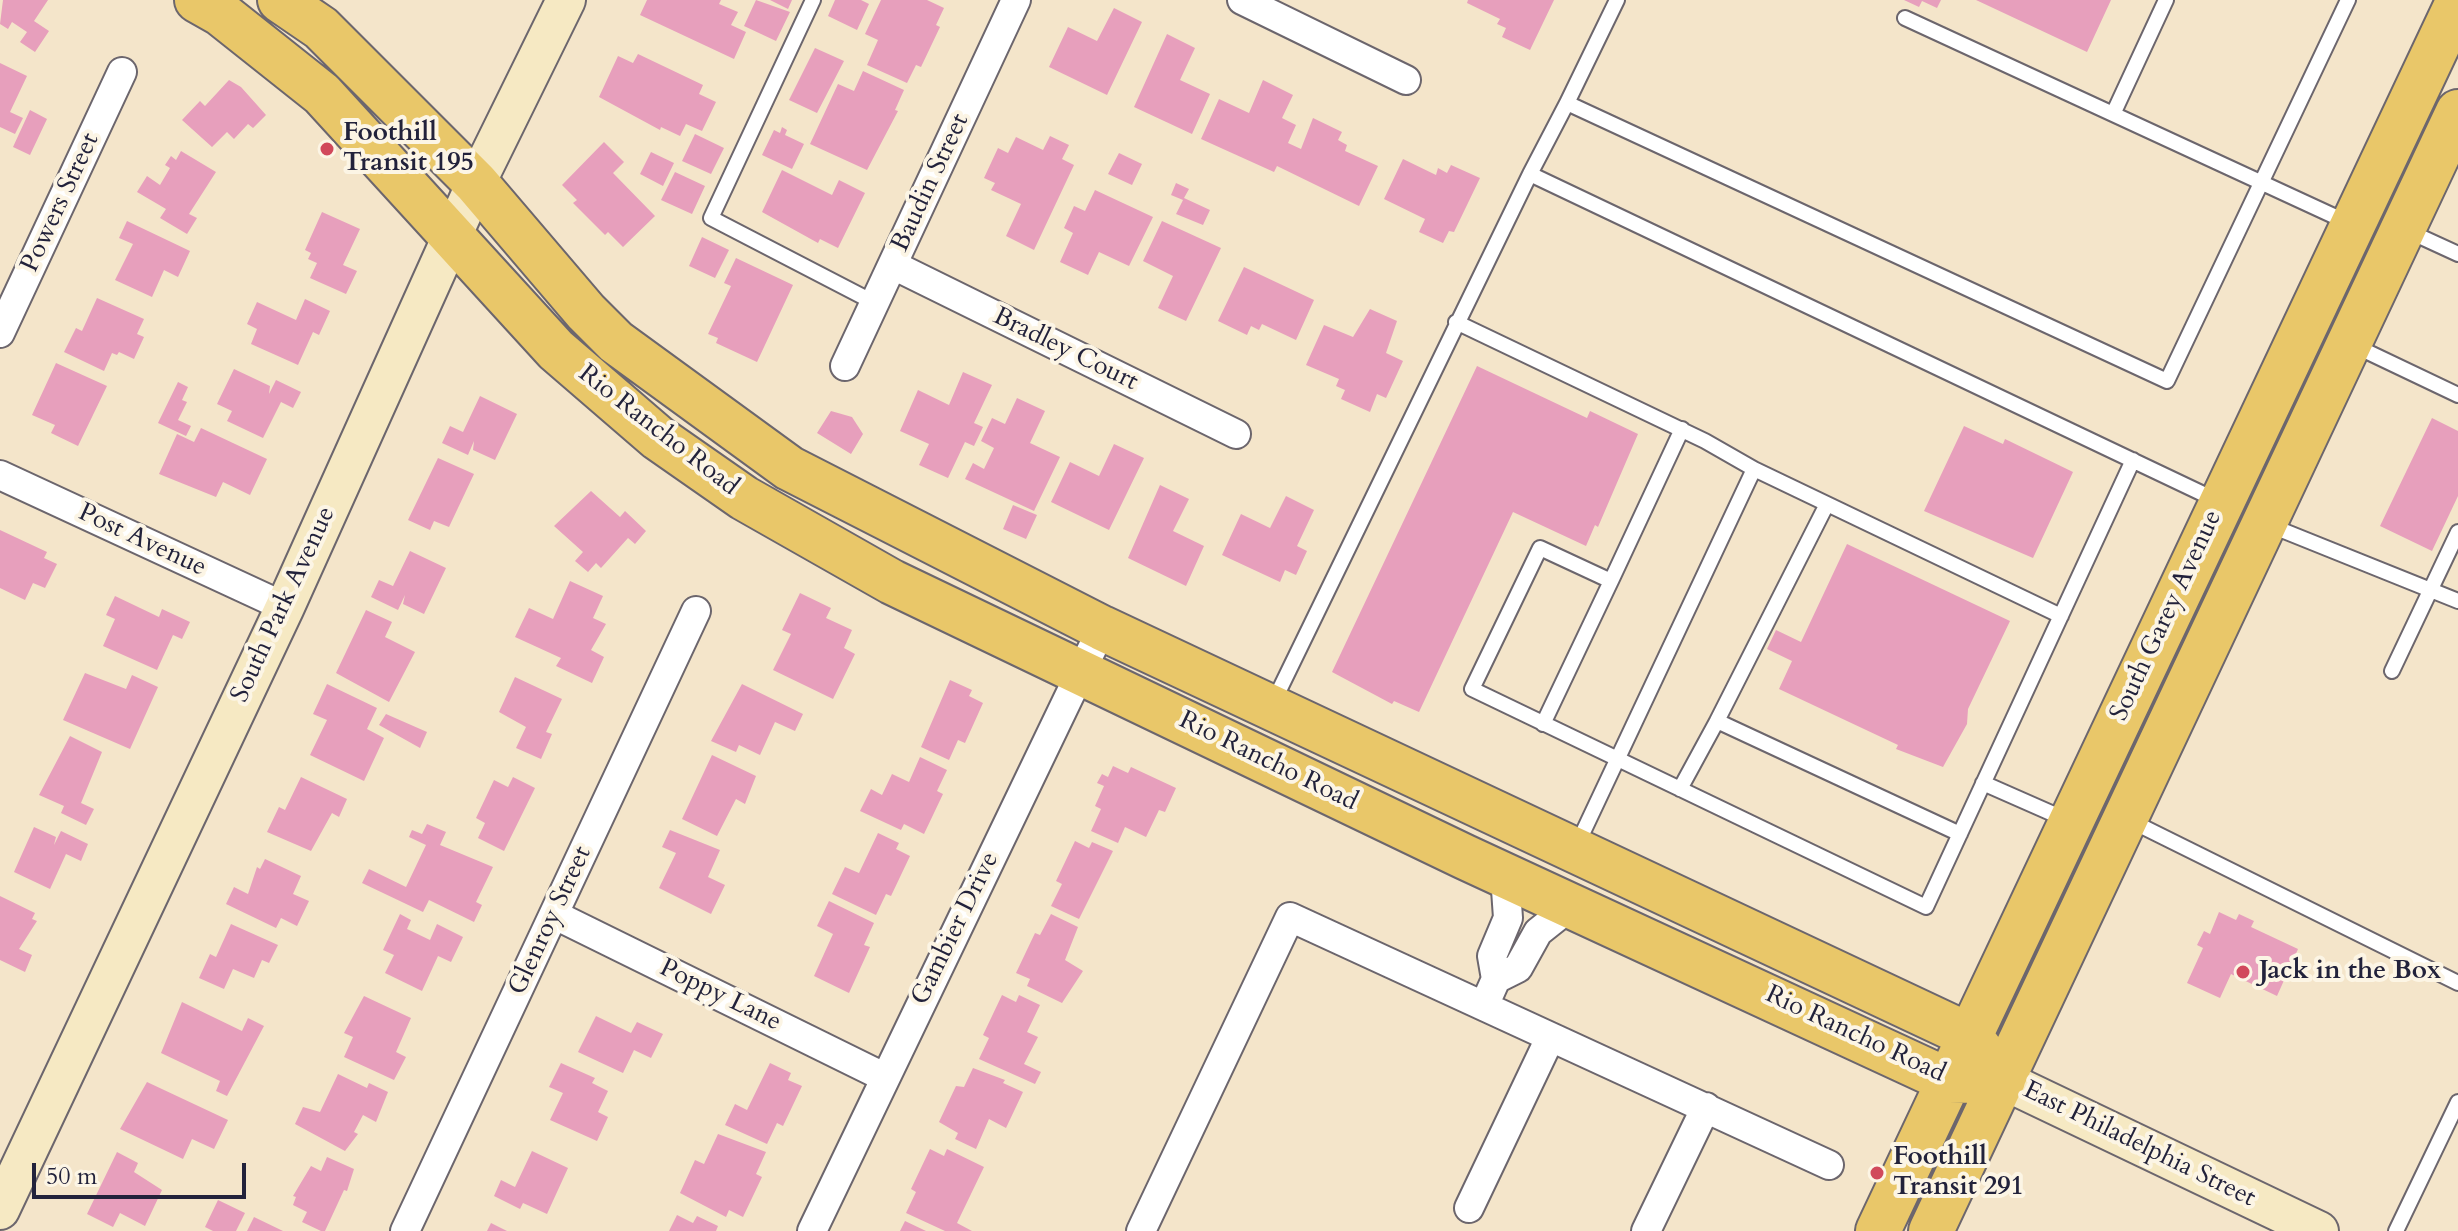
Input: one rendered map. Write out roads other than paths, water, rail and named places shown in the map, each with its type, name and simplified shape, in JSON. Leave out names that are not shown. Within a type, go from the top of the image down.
[{"type":"main road","name":"Rio Rancho Road","points":[[197,0],[220,13],[322,94],[556,350],[658,438],[731,489],[892,582],[1505,875],[1949,1081],[2003,1080]]},
{"type":"main road","name":"Rio Rancho Road","points":[[280,0],[321,28],[476,183],[586,312],[616,342],[789,468],[1102,628],[1970,1036],[2003,1080]]},
{"type":"main road","name":"South Garey Avenue","points":[[1878,1231],[2458,2]]},
{"type":"main road","name":"South Garey Avenue","points":[[1931,1231],[2458,112]]},
{"type":"main road","points":[[2221,502],[2265,523]]},
{"type":"main road","points":[[1250,754],[1271,707]]},
{"type":"main road","points":[[1420,835],[1450,831],[1472,835],[1531,861],[1551,860],[1575,850]]},
{"type":"street","name":"South Park Avenue","points":[[0,1210],[285,607],[476,183],[566,0]]},
{"type":"street","name":"Baudin Street","points":[[845,366],[1016,0]]},
{"type":"street","points":[[1242,0],[1406,80]]},
{"type":"street","name":"Powers Street","points":[[0,333],[122,72]]},
{"type":"street","name":"Bradley Court","points":[[893,265],[1236,434]]},
{"type":"street","name":"Post Avenue","points":[[0,475],[285,607]]},
{"type":"street","name":"Glenroy Street","points":[[405,1231],[696,611]]},
{"type":"street","name":"Gambier Drive","points":[[812,1231],[1102,628]]},
{"type":"street","points":[[1484,1006],[1496,979],[1492,956],[1508,918],[1505,875]]},
{"type":"street","points":[[1496,979],[1518,968],[1538,932],[1572,905]]},
{"type":"street","name":"Poppy Lane","points":[[555,915],[884,1077]]},
{"type":"street","points":[[1141,1231],[1290,917],[1829,1165]]},
{"type":"street","points":[[1469,1208],[1550,1038]]},
{"type":"street","name":"East Philadelphia Street","points":[[2003,1080],[2319,1231]]},
{"type":"street","points":[[1646,1231],[1706,1107]]},
{"type":"lane","points":[[813,0],[711,218],[875,303]]},
{"type":"lane","points":[[1271,707],[1456,322],[1617,0]]},
{"type":"lane","points":[[2114,112],[2166,0]]},
{"type":"lane","points":[[1567,103],[2167,381],[2348,0]]},
{"type":"lane","points":[[1905,18],[2262,180],[2353,225]]},
{"type":"lane","points":[[1530,174],[2221,502]]},
{"type":"lane","points":[[2404,229],[2458,254]]},
{"type":"lane","points":[[1456,322],[1682,429],[1754,469],[2061,616]]},
{"type":"lane","points":[[2349,343],[2458,395]]},
{"type":"lane","points":[[1543,724],[1682,429]]},
{"type":"lane","points":[[1611,581],[1540,548],[1472,689],[1926,907],[2133,460]]},
{"type":"lane","points":[[1575,850],[1754,469]]},
{"type":"lane","points":[[1680,789],[1827,504]]},
{"type":"lane","points":[[2265,523],[2458,601]]},
{"type":"lane","points":[[2392,671],[2458,532]]},
{"type":"lane","points":[[1717,721],[1960,834]]},
{"type":"lane","points":[[1983,783],[2070,821]]},
{"type":"lane","points":[[2125,818],[2458,983]]},
{"type":"lane","points":[[2396,1231],[2458,1102]]},
{"type":"place","name":"Foothill Transit 195","points":[[327,149]]},
{"type":"place","name":"Jack in the Box","points":[[2243,972]]},
{"type":"place","name":"Foothill Transit 291","points":[[1877,1173]]}]
